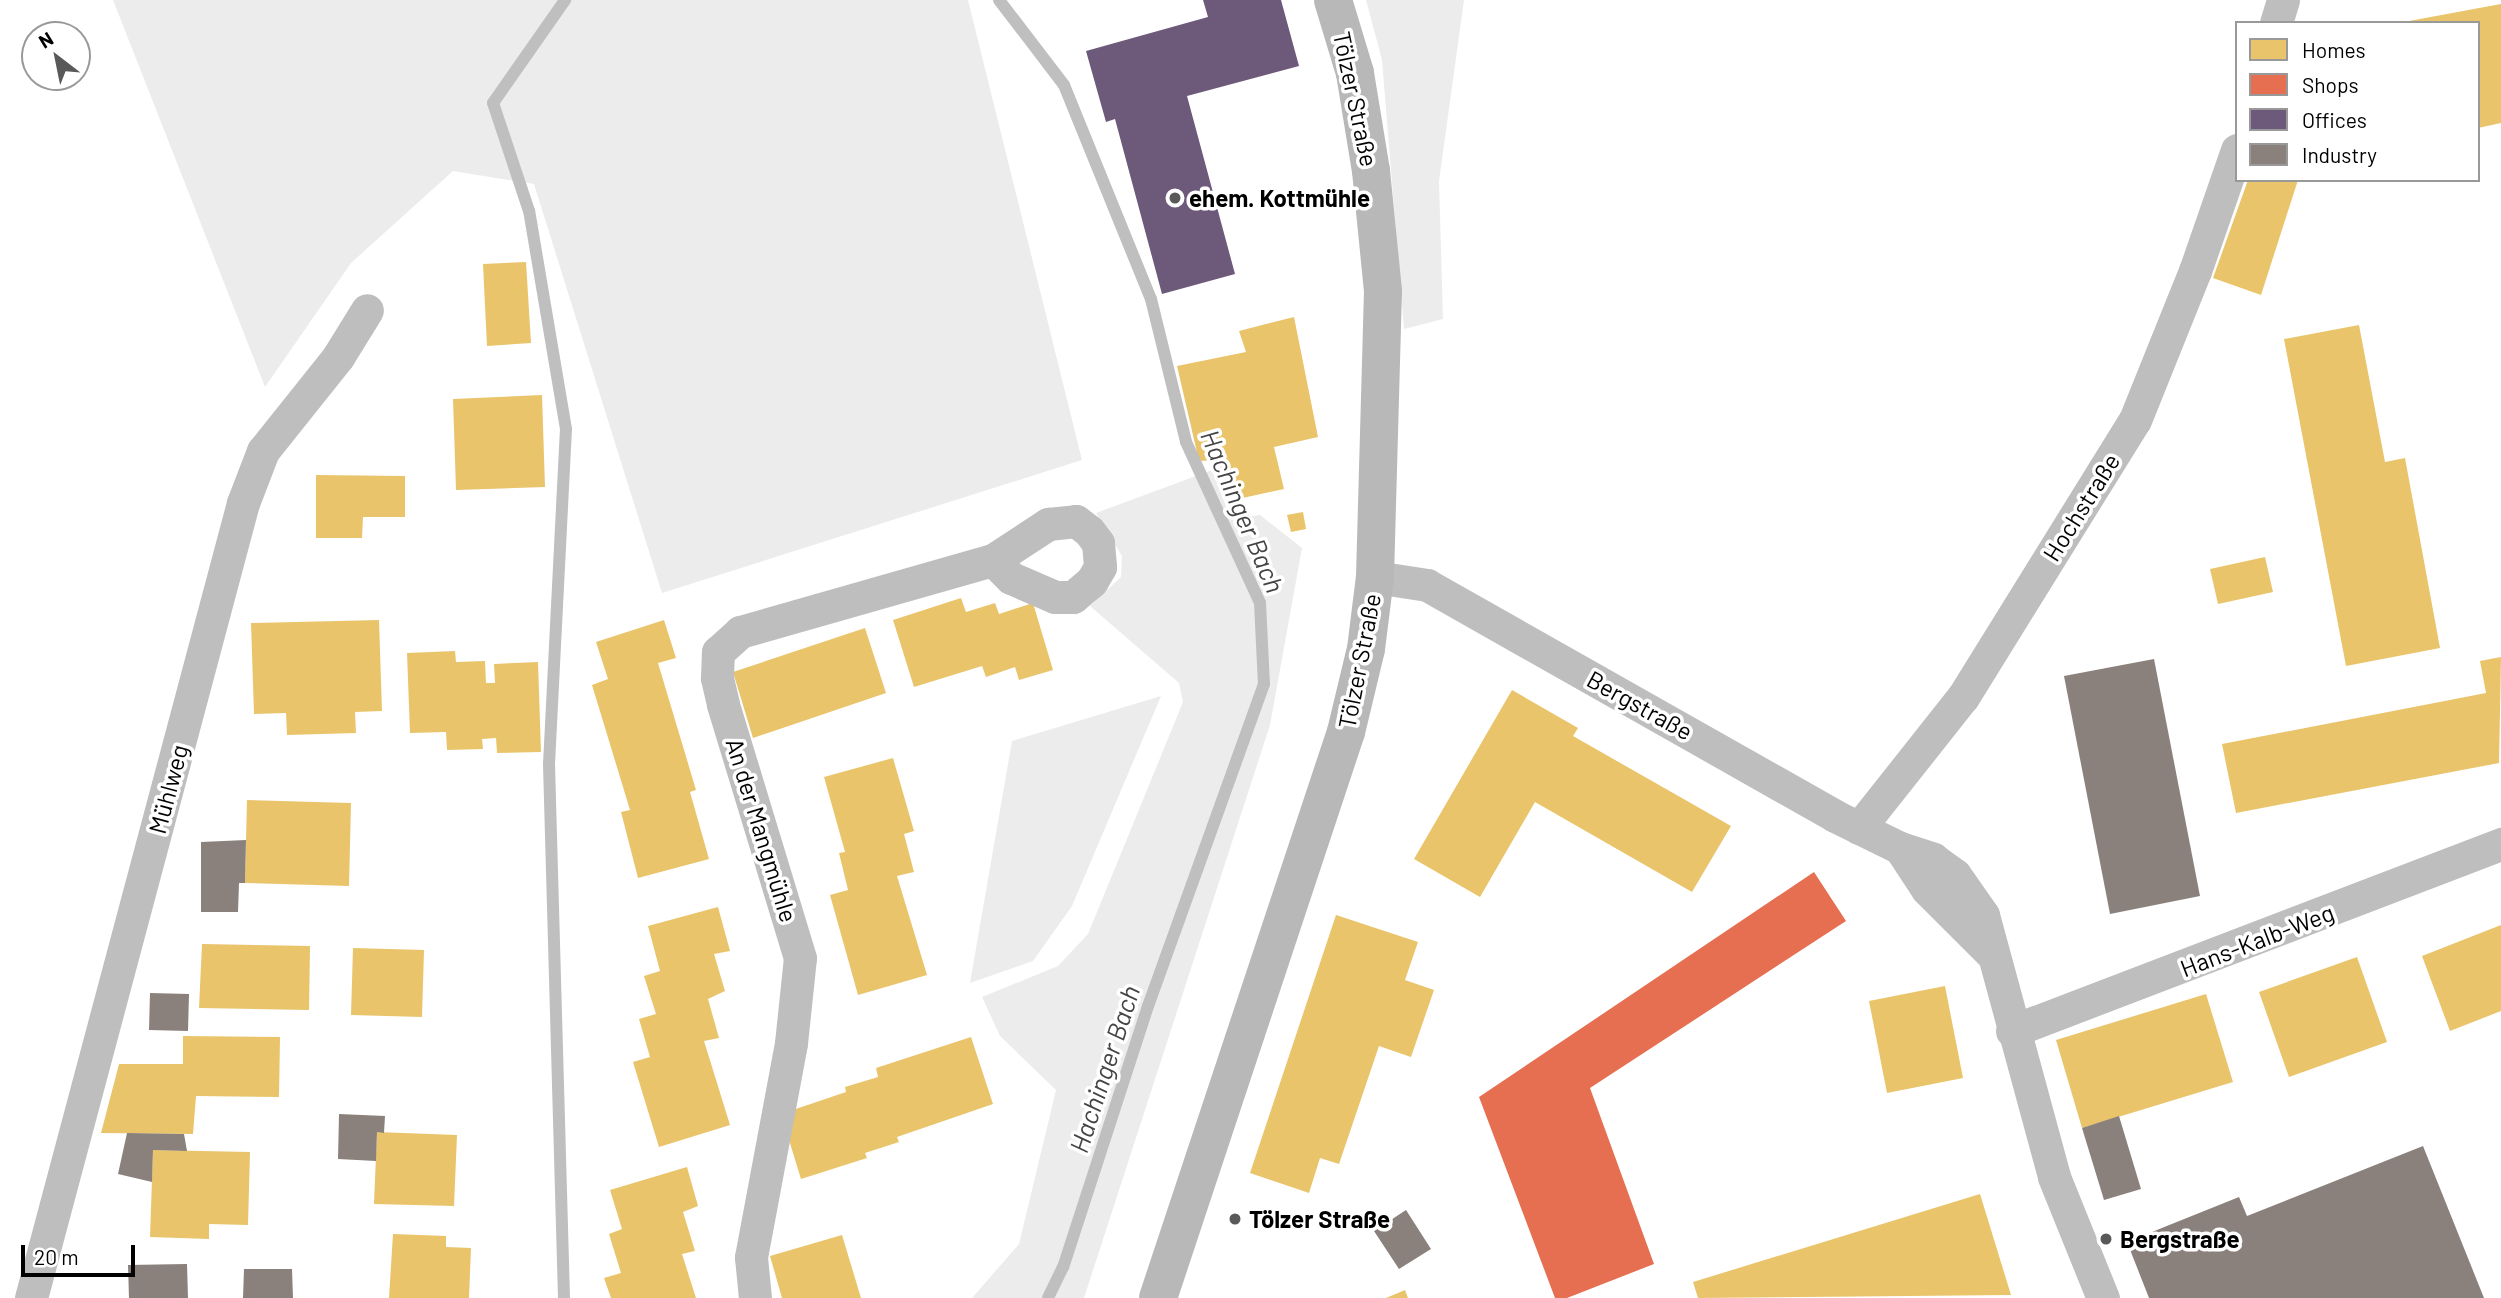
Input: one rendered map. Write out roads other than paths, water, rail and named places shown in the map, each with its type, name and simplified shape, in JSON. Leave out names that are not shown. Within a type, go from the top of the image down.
[{"type":"main road","name":"Tölzer Straße","points":[[1158,1298],[1346,732],[1366,649],[1375,576],[1383,291],[1371,171],[1355,72],[1334,0]]},
{"type":"street","points":[[2277,21],[2283,0]]},
{"type":"street","name":"Hochstraße","points":[[1859,828],[1963,697],[2135,420],[2195,271],[2235,156]]},
{"type":"street","name":"Mühlweg","points":[[31,1298],[243,503],[263,451],[338,357],[367,310]]},
{"type":"street","name":"An der Mangmühle","points":[[755,1298],[751,1257],[791,1042],[800,958],[723,704],[718,652],[740,632],[993,560]]},
{"type":"street","name":"Bergstraße","points":[[1375,576],[1427,585],[1859,828],[1900,848],[1933,859],[1955,875],[1983,915],[2012,1031],[2054,1177],[2103,1298]]},
{"type":"street","name":"Hans-Kalb-Weg","points":[[2012,1031],[2501,844]]},
{"type":"waterway","points":[[564,1298],[549,764],[566,429],[529,211],[493,103],[565,0]]},
{"type":"waterway","name":"Hachinger Bach","points":[[999,0],[1064,85],[1151,299],[1186,442],[1260,603],[1264,684],[1148,1006],[1063,1267],[1048,1298]]},
{"type":"place","name":"ehem. Kottmühle","points":[[1175,198]]},
{"type":"place","name":"Tölzer Straße","points":[[1235,1219]]},
{"type":"place","name":"Bergstraße","points":[[2106,1239]]}]
